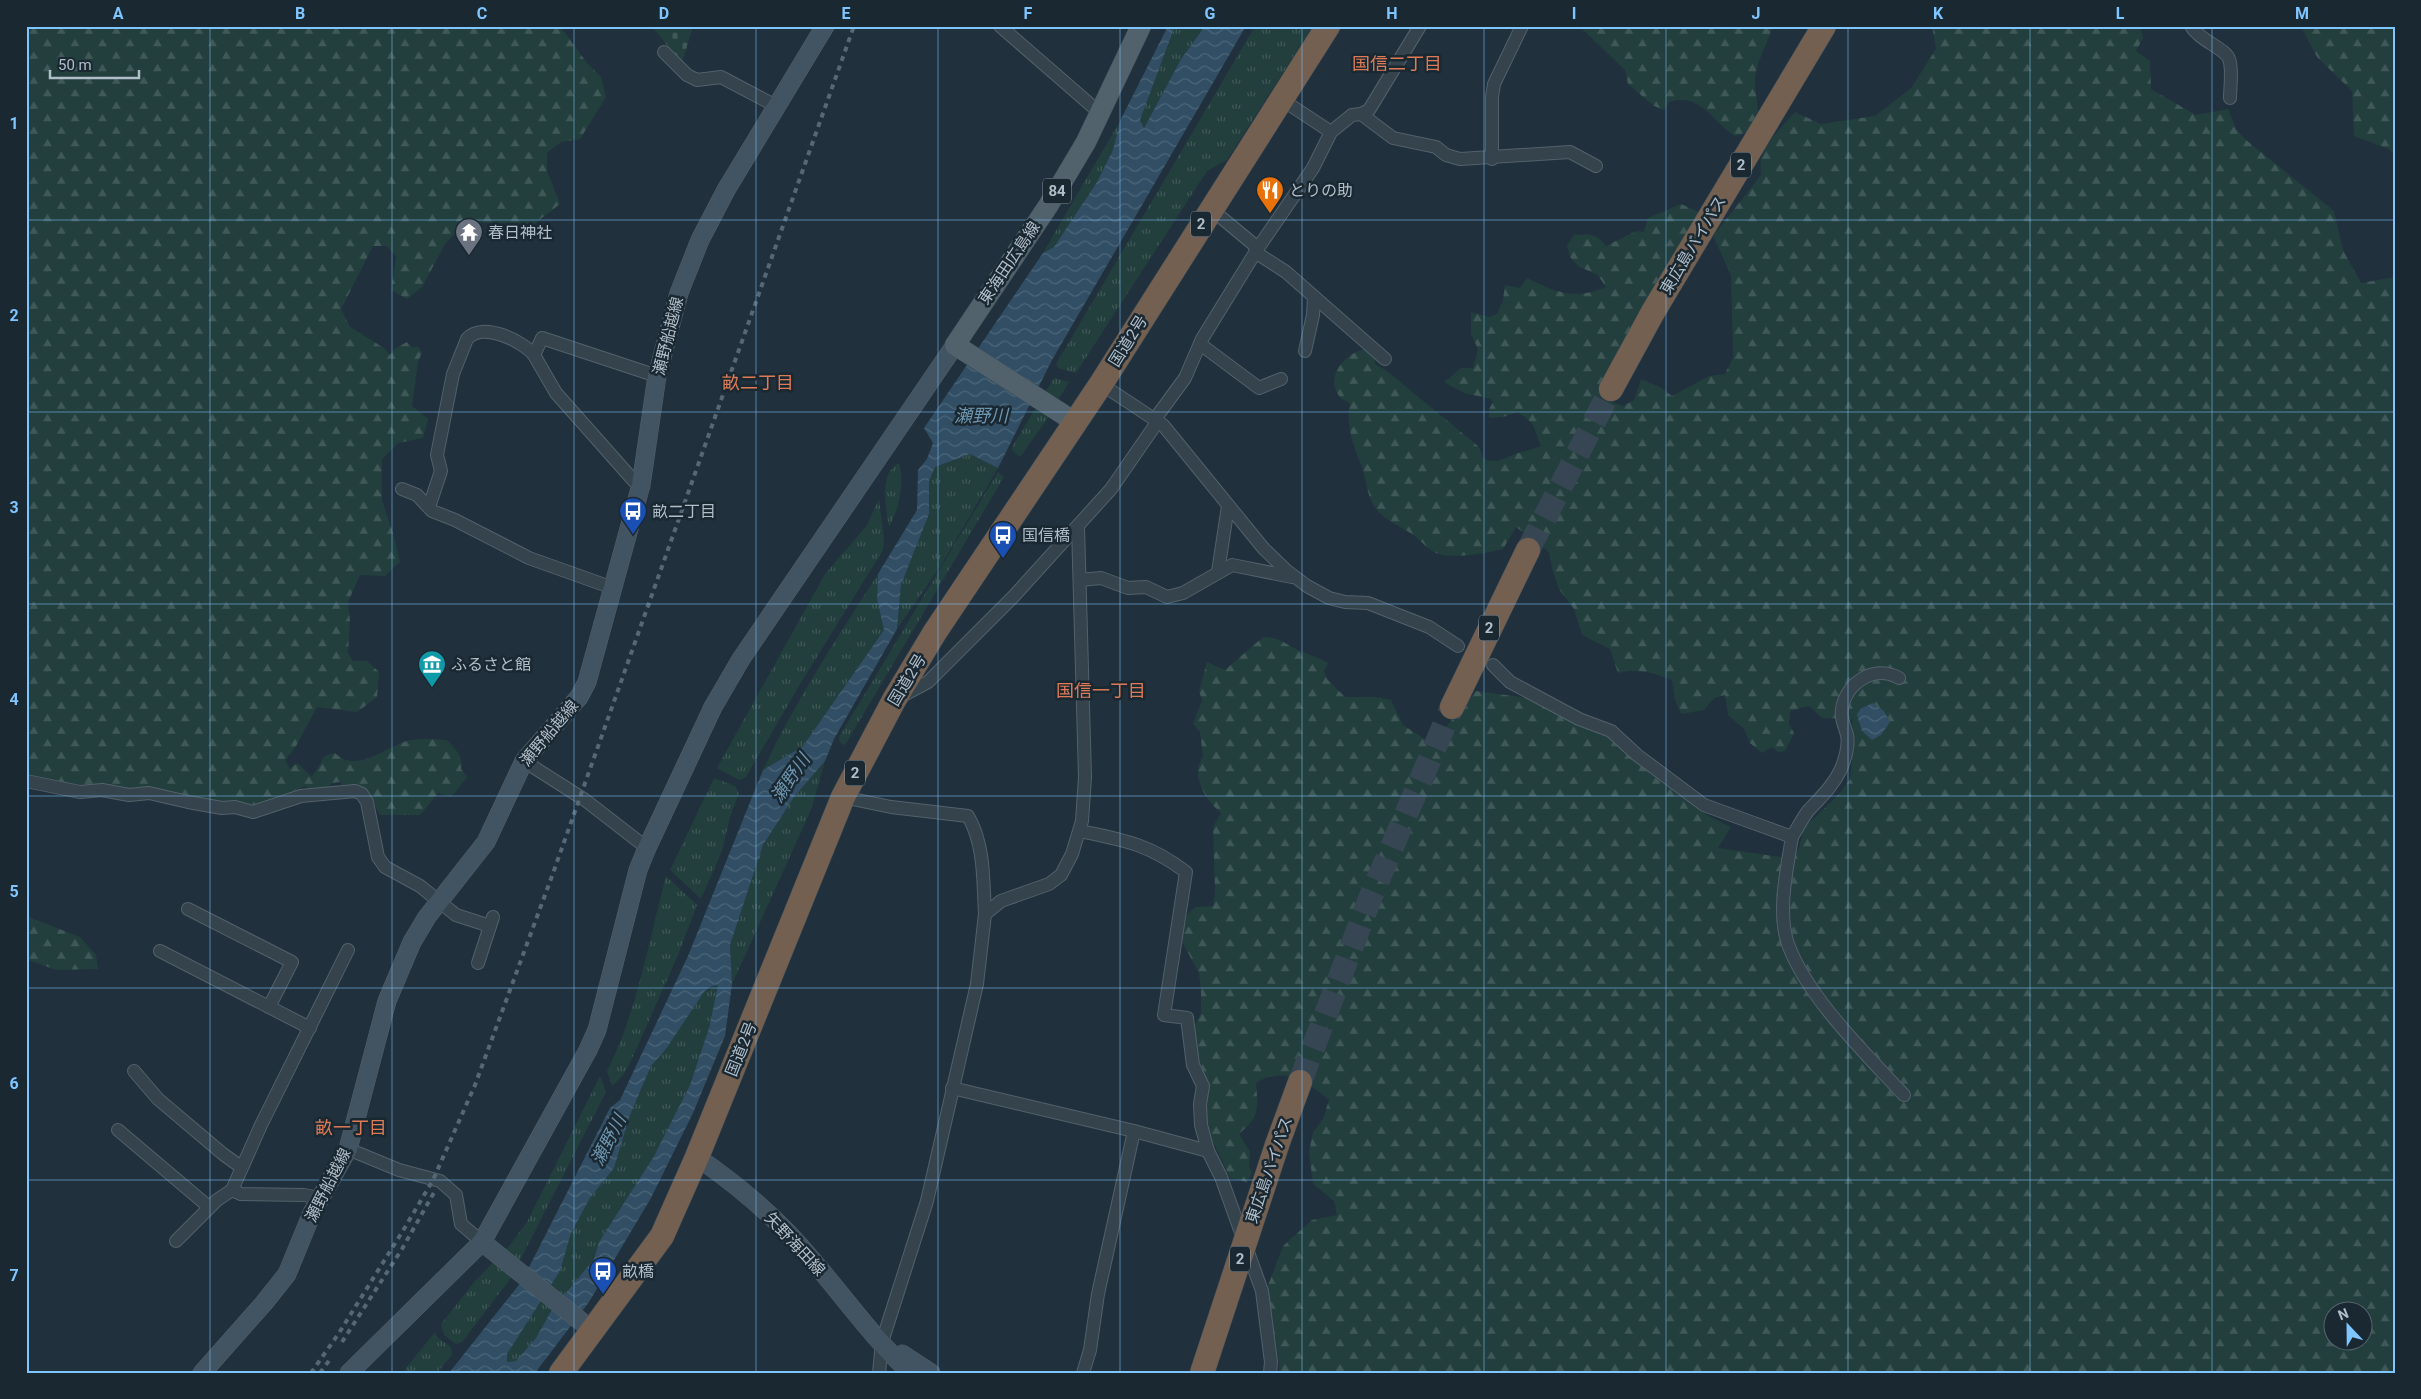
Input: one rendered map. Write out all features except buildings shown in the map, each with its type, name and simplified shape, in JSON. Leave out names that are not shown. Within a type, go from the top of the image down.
[{"type":"highway","name":"国道2号","points":[[561,1373],[586,1326],[662,1236],[697,1157],[843,797],[894,700],[1066,416],[1101,384],[1328,26]]},
{"type":"highway","name":"東広島バイパス","points":[[1611,389],[1696,240],[1824,26]]},
{"type":"highway","name":"2","points":[[1452,707],[1528,550]]},
{"type":"highway","name":"東広島バイパス","points":[[1202,1373],[1277,1145],[1300,1082]]},
{"type":"main road","name":"瀬野船越線","points":[[202,1373],[264,1303],[286,1274],[319,1198],[348,1149],[387,1001],[418,930],[486,842],[524,761],[579,697],[594,662],[641,485],[658,376],[679,293],[700,240],[726,190],[824,26]]},
{"type":"main road","name":"東海田広島線","points":[[958,347],[1048,206],[1086,142],[1141,26]]},
{"type":"main road","points":[[349,1373],[488,1247],[597,1030],[638,870],[713,707],[741,659],[958,347],[1066,416]]},
{"type":"main road","name":"矢野海田線","points":[[697,1157],[725,1176],[773,1219],[812,1260],[911,1373]]},
{"type":"main road","points":[[488,1247],[586,1326]]},
{"type":"main road","name":"矢野海田線","points":[[882,1342],[931,1373]]},
{"type":"street","points":[[1000,26],[1100,113]]},
{"type":"street","points":[[894,700],[928,682],[1014,596],[1111,488],[1185,378],[1200,344],[1257,250],[1313,168],[1331,132],[1352,115],[1361,114],[1369,110],[1420,26]]},
{"type":"street","points":[[1492,158],[1492,97],[1494,84],[1522,26]]},
{"type":"street","points":[[2191,26],[2196,35],[2226,53],[2230,60],[2230,98]]},
{"type":"street","points":[[664,52],[688,75],[697,80],[721,77],[776,106]]},
{"type":"street","points":[[1282,99],[1331,132]]},
{"type":"street","points":[[1361,114],[1393,138],[1402,142],[1431,146],[1460,159],[1570,152],[1596,166]]},
{"type":"street","points":[[1211,209],[1386,359]]},
{"type":"street","points":[[1305,351],[1313,315],[1314,297]]},
{"type":"street","points":[[429,507],[441,471],[437,455],[453,374],[470,335],[481,333],[507,336],[529,348],[556,393],[634,481],[641,485]]},
{"type":"street","points":[[534,355],[542,338],[658,376]]},
{"type":"street","points":[[1200,344],[1259,388],[1281,379]]},
{"type":"street","points":[[1101,384],[1156,420],[1169,432],[1264,549],[1296,578],[1329,598],[1345,602],[1368,604],[1428,627],[1458,646]]},
{"type":"street","points":[[402,489],[417,494],[432,512],[454,520],[529,558],[613,588]]},
{"type":"street","points":[[1218,572],[1228,506]]},
{"type":"street","points":[[985,914],[1001,901],[1049,884],[1061,875],[1080,831],[1085,778],[1078,526]]},
{"type":"street","points":[[1080,580],[1100,578],[1128,588],[1146,587],[1168,597],[1183,593],[1232,565],[1296,578]]},
{"type":"street","points":[[1493,665],[1510,682],[1579,719],[1611,731],[1637,755],[1704,805],[1792,837]]},
{"type":"street","points":[[1899,678],[1892,674],[1878,672],[1856,683],[1845,697],[1841,711],[1848,738],[1845,760],[1832,785],[1807,813],[1792,837],[1785,880],[1784,911],[1788,943],[1806,977],[1838,1023],[1904,1095]]},
{"type":"street","points":[[524,761],[585,800],[647,848]]},
{"type":"street","points":[[26,781],[80,792],[102,790],[129,795],[149,793],[187,802],[222,808],[235,807],[252,812],[301,796],[355,791],[362,794],[367,802],[380,862],[385,867],[420,886],[456,915],[491,921],[478,963]]},
{"type":"street","points":[[843,797],[891,807],[968,816],[975,828],[982,866],[985,914],[977,984],[927,1201],[882,1342],[879,1373]]},
{"type":"street","points":[[1080,831],[1149,848],[1186,872],[1164,1015],[1187,1018],[1192,1065],[1203,1086],[1200,1104],[1202,1125],[1208,1151],[1221,1177],[1262,1291],[1271,1362],[1270,1373]]},
{"type":"street","points":[[188,909],[292,962],[269,1007]]},
{"type":"street","points":[[176,1241],[209,1207],[232,1190],[348,950]]},
{"type":"street","points":[[160,951],[310,1028]]},
{"type":"street","points":[[134,1071],[158,1099],[223,1154],[242,1167]]},
{"type":"street","points":[[952,1088],[1134,1131],[1208,1151]]},
{"type":"street","points":[[118,1130],[209,1207]]},
{"type":"street","points":[[1083,1373],[1090,1350],[1098,1294],[1134,1131]]},
{"type":"street","points":[[348,1149],[398,1170],[440,1181],[456,1195],[461,1224],[488,1247]]},
{"type":"street","points":[[232,1190],[241,1194],[304,1195],[319,1198]]},
{"type":"green space","points":[[26,26],[560,26],[587,63],[601,77],[606,97],[580,139],[561,142],[547,153],[547,171],[560,204],[534,224],[466,222],[445,244],[422,287],[407,299],[391,290],[396,257],[387,246],[373,246],[341,309],[350,327],[384,348],[390,355],[394,349],[407,342],[412,347],[418,347],[422,353],[418,361],[412,406],[428,419],[423,438],[398,443],[382,459],[382,500],[400,562],[385,576],[360,575],[348,602],[350,621],[348,653],[353,661],[367,661],[379,672],[377,697],[357,712],[317,707],[296,746],[285,760],[290,769],[297,763],[312,777],[325,756],[335,753],[343,759],[361,760],[370,758],[407,741],[422,739],[447,740],[458,753],[462,764],[461,769],[467,777],[451,797],[438,793],[420,815],[380,815],[368,790],[345,788],[340,782],[332,783],[325,791],[313,791],[305,786],[262,805],[76,788],[26,776]]},
{"type":"green space","points":[[651,26],[693,26],[682,63],[659,35]]},
{"type":"green space","points":[[1175,26],[1205,26],[1181,59],[1144,128],[1140,120]]},
{"type":"green space","points":[[1255,26],[1313,26],[1227,160],[1207,171],[1076,373],[1058,368],[1056,364]]},
{"type":"green space","points":[[1579,26],[1776,26],[1772,29],[1756,72],[1755,87],[1758,114],[1753,128],[1746,133],[1735,136],[1705,110],[1689,101],[1669,102],[1664,110],[1654,106],[1628,84],[1625,70]]},
{"type":"green space","points":[[1932,26],[2140,26],[2143,38],[2136,51],[2150,61],[2151,89],[2196,115],[2228,109],[2236,129],[2246,140],[2334,211],[2343,250],[2361,283],[2395,277],[2395,1373],[1279,1373],[1267,1288],[1283,1246],[1312,1220],[1337,1215],[1334,1201],[1313,1184],[1309,1152],[1313,1132],[1323,1119],[1329,1100],[1303,1081],[1294,1078],[1276,1076],[1256,1083],[1256,1112],[1251,1122],[1239,1134],[1250,1152],[1249,1166],[1252,1173],[1247,1182],[1230,1178],[1210,1135],[1204,1111],[1204,1074],[1196,1048],[1194,1027],[1201,1013],[1199,973],[1181,940],[1187,915],[1195,907],[1213,906],[1215,892],[1213,827],[1221,813],[1215,808],[1201,787],[1198,772],[1199,764],[1203,757],[1200,732],[1193,724],[1202,700],[1199,691],[1207,662],[1225,670],[1263,637],[1277,639],[1328,663],[1324,671],[1327,679],[1345,697],[1374,697],[1391,700],[1403,725],[1432,744],[1476,691],[1528,698],[1611,738],[1653,776],[1707,815],[1731,827],[1718,848],[1780,857],[1798,851],[1804,828],[1840,793],[1850,779],[1853,752],[1852,719],[1822,718],[1809,706],[1790,711],[1789,724],[1794,733],[1785,751],[1778,752],[1772,747],[1762,753],[1750,743],[1744,729],[1728,715],[1725,695],[1714,698],[1704,710],[1681,714],[1675,700],[1672,680],[1646,672],[1618,673],[1610,649],[1582,635],[1574,609],[1559,589],[1549,552],[1516,527],[1503,549],[1457,556],[1439,554],[1432,551],[1412,534],[1384,517],[1374,506],[1369,495],[1364,472],[1349,428],[1350,404],[1341,398],[1335,389],[1336,373],[1340,365],[1354,353],[1370,349],[1375,357],[1375,364],[1387,371],[1479,447],[1485,459],[1490,461],[1500,460],[1541,446],[1532,423],[1518,412],[1503,417],[1489,418],[1489,409],[1493,402],[1491,399],[1464,393],[1444,382],[1461,368],[1473,368],[1478,349],[1471,334],[1471,312],[1489,317],[1497,314],[1503,300],[1505,285],[1520,288],[1527,278],[1548,288],[1566,293],[1584,293],[1606,287],[1597,274],[1579,267],[1570,257],[1567,245],[1574,235],[1592,235],[1606,246],[1636,231],[1644,232],[1648,218],[1681,204],[1701,213],[1612,369],[1598,389],[1604,399],[1623,406],[1634,400],[1641,379],[1660,387],[1672,396],[1709,376],[1725,374],[1733,358],[1731,275],[1713,236],[1761,175],[1763,153],[1795,112],[1821,124],[1875,116],[1911,88],[1936,49]]},
{"type":"green space","points":[[2301,26],[2395,26],[2395,155],[2389,149],[2354,136],[2352,91],[2317,57]]},
{"type":"green space","points":[[1120,121],[1113,150],[1097,182],[1054,247],[1043,253]]},
{"type":"green space","points":[[1054,378],[1069,382],[1046,421],[1020,457],[1012,450],[1012,447]]},
{"type":"green space","points":[[970,454],[998,468],[940,567],[897,629],[901,585],[929,514],[929,481],[935,467]]},
{"type":"green space","points":[[899,463],[901,471],[900,496],[896,512],[889,527],[885,501],[886,483],[892,468]]},
{"type":"green space","points":[[998,472],[1004,477],[845,745],[840,743],[839,737]]},
{"type":"green space","points":[[879,499],[884,538],[883,550],[799,686],[746,777],[739,780],[717,768],[825,574],[867,525]]},
{"type":"green space","points":[[878,574],[877,599],[884,630],[803,746],[763,770],[775,744],[803,695]]},
{"type":"green space","points":[[825,761],[811,810],[732,984],[730,945],[763,845],[794,797]]},
{"type":"green space","points":[[714,778],[735,786],[739,793],[730,817],[722,851],[701,899],[670,870]]},
{"type":"green space","points":[[666,876],[697,905],[678,955],[630,1063],[623,1075],[612,1086],[607,1071],[634,1001]]},
{"type":"green space","points":[[26,912],[31,918],[80,937],[96,955],[98,969],[56,970],[26,959]]},
{"type":"green space","points":[[718,985],[709,1028],[690,1085],[654,1156],[599,1242],[594,1259],[551,1311],[536,1338],[516,1361],[507,1362],[507,1354],[560,1271],[571,1233],[590,1198],[614,1168],[630,1115],[651,1066],[666,1049],[704,992]]},
{"type":"green space","points":[[600,1076],[606,1092],[511,1278],[462,1342],[456,1344],[444,1335],[441,1324],[476,1280],[510,1245],[527,1222]]},
{"type":"green space","points":[[435,1332],[438,1338],[451,1347],[452,1355],[437,1373],[402,1373]]},
{"type":"water","name":"瀬野川","points":[[1168,26],[1175,26],[1140,120],[1144,128],[1181,59],[1205,26],[1246,26],[1052,360],[998,468],[970,454],[935,467],[929,481],[929,514],[901,585],[897,629],[834,739],[825,761],[794,797],[763,845],[730,945],[732,984],[725,1036],[693,1113],[651,1198],[589,1302],[535,1373],[449,1373],[522,1281],[610,1108],[620,1100],[688,956],[763,770],[803,746],[884,630],[877,599],[878,574],[917,510],[918,470],[927,459],[933,443],[924,428],[1043,253],[1054,247],[1097,182],[1113,150],[1120,121]],"holes":[[[718,985],[709,1028],[690,1085],[654,1156],[599,1242],[594,1259],[551,1311],[536,1338],[516,1361],[507,1362],[507,1354],[560,1271],[571,1233],[590,1198],[614,1168],[630,1115],[651,1066],[666,1049],[704,992],[710,987]]]},
{"type":"water","points":[[1873,703],[1884,711],[1890,722],[1881,735],[1872,740],[1862,731],[1857,715],[1860,709]]},
{"type":"tunnel","points":[[1528,550],[1611,389]]},
{"type":"tunnel","points":[[1300,1082],[1371,896],[1452,707]]},
{"type":"railway","points":[[311,1373],[339,1333],[433,1180],[475,1085],[552,876],[854,26]]},
{"type":"railway","points":[[342,1342],[402,1249],[436,1189]]},
{"type":"railway","points":[[320,1373],[331,1358]]},
{"type":"place","name":"とりの助","points":[[1270,214]]},
{"type":"place","name":"春日神社","points":[[469,256]]},
{"type":"place","name":"畝二丁目","points":[[633,535]]},
{"type":"place","name":"国信橋","points":[[1003,559]]},
{"type":"place","name":"ふるさと館","points":[[432,688]]},
{"type":"place","name":"畝橋","points":[[603,1295]]},
{"type":"district","name":"国信二丁目","points":[[1397,63]]},
{"type":"district","name":"畝二丁目","points":[[758,382]]},
{"type":"district","name":"国信一丁目","points":[[1101,690]]},
{"type":"district","name":"畝一丁目","points":[[351,1127]]}]
